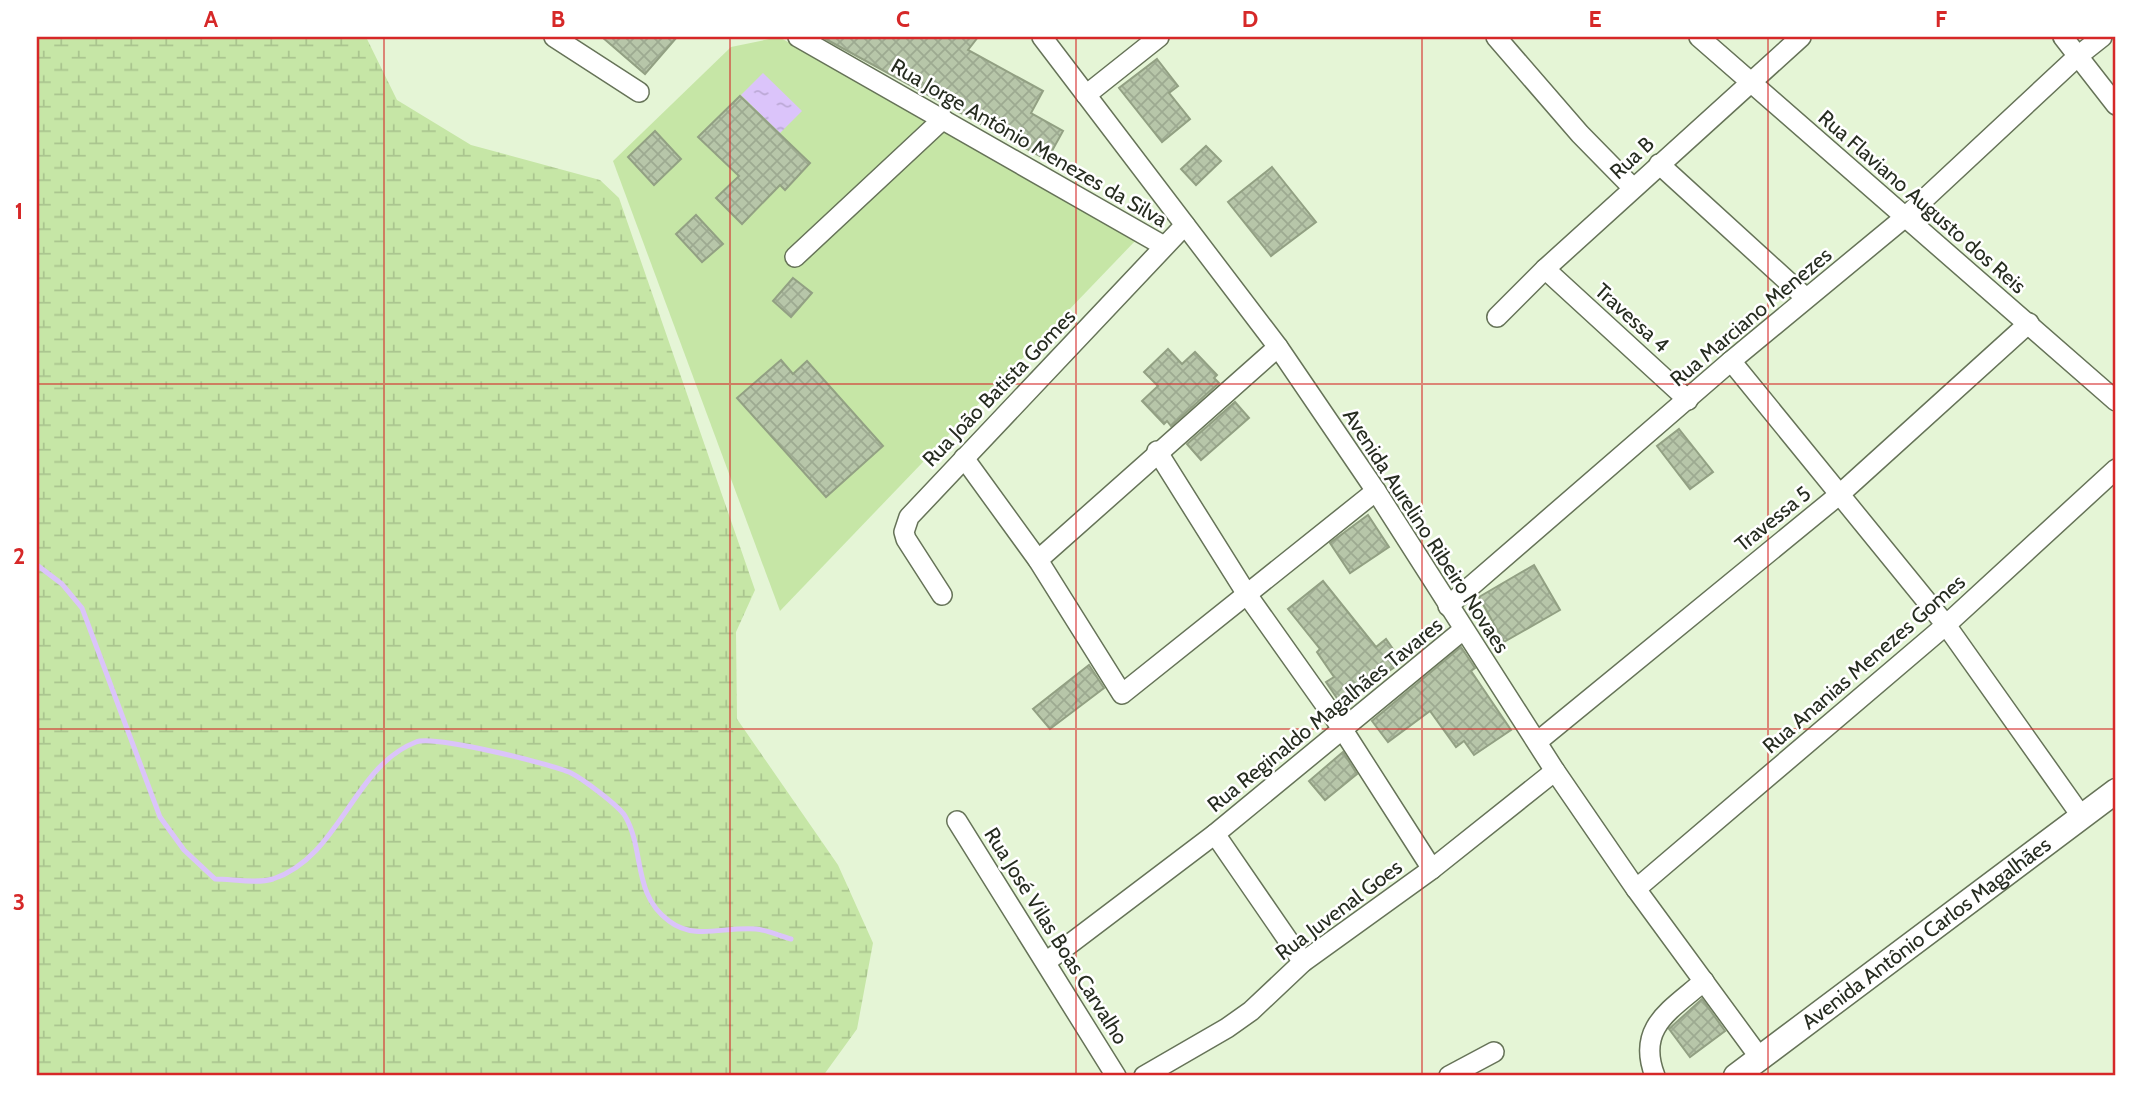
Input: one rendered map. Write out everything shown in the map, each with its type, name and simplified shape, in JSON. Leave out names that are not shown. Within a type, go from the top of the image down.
[{"type":"main road","name":"Avenida Antônio Carlos Magalhães","points":[[1736,1076],[2116,791]]},
{"type":"street","points":[[554,37],[639,92]]},
{"type":"street","name":"Rua Jorge Antônio Menezes da Silva","points":[[798,37],[1164,246]]},
{"type":"street","name":"Avenida Aurelino Ribeiro Novaes","points":[[1042,37],[1278,347],[1376,491],[1463,631],[1555,771],[1760,1058]]},
{"type":"street","points":[[1086,95],[1158,37]]},
{"type":"street","points":[[1496,37],[1580,134],[1633,188]]},
{"type":"street","name":"Rua Flaviano Augusto dos Reis","points":[[1699,37],[2116,401]]},
{"type":"street","name":"Rua B","points":[[1497,317],[1545,269],[1748,82],[1801,37]]},
{"type":"street","points":[[2063,37],[2116,105]]},
{"type":"street","name":"Rua Marciano Menezes","points":[[1448,606],[1731,361],[1904,218],[2078,56],[2102,37]]},
{"type":"street","points":[[795,257],[943,119]]},
{"type":"street","points":[[1659,164],[1806,298]]},
{"type":"street","name":"Rua João Batista Gomes","points":[[942,595],[913,552],[904,532],[905,523],[917,507],[1185,225]]},
{"type":"street","name":"Travessa 4","points":[[1545,269],[1688,400]]},
{"type":"street","name":"Travessa 5","points":[[1537,741],[1840,494],[2029,323]]},
{"type":"street","points":[[1038,560],[1278,347]]},
{"type":"street","points":[[1731,361],[1946,625],[2082,817]]},
{"type":"street","points":[[1157,452],[1248,596],[1343,730],[1432,869]]},
{"type":"street","points":[[964,458],[1038,560],[1121,694],[1248,596],[1376,491]]},
{"type":"street","name":"Rua Ananias Menezes Gomes","points":[[1636,888],[1946,625],[2116,469]]},
{"type":"street","name":"Rua Reginaldo Magalhães Tavares","points":[[1046,962],[1215,834],[1463,631]]},
{"type":"street","name":"Rua Juvenal Goes","points":[[1144,1076],[1227,1028],[1303,962],[1432,869],[1555,771]]},
{"type":"street","name":"Rua José Vilas Boas Carvalho","points":[[957,821],[1116,1076]]},
{"type":"street","points":[[1215,834],[1303,962]]},
{"type":"street","points":[[1655,1076],[1648,1050],[1656,1025],[1704,981]]},
{"type":"street","points":[[1448,1076],[1494,1052]]},
{"type":"green space","points":[[37,37],[366,37],[397,100],[471,145],[600,180],[619,198],[755,590],[736,632],[737,719],[838,865],[873,943],[857,1029],[823,1076],[37,1076]]},
{"type":"green space","points":[[779,37],[1137,239],[780,611],[613,161],[731,47]]},
{"type":"water","points":[[763,73],[802,111],[780,133],[741,95]]},
{"type":"building","points":[[602,37],[677,37],[645,74]]},
{"type":"building","points":[[822,37],[978,37],[968,50],[1043,91],[1031,113],[1063,131],[1047,160]]},
{"type":"building","points":[[1157,59],[1178,86],[1169,93],[1190,119],[1162,142],[1119,88]]},
{"type":"building","points":[[740,96],[810,163],[785,190],[780,185],[742,224],[716,198],[739,176],[698,137]]},
{"type":"building","points":[[655,131],[681,159],[654,185],[628,157]]},
{"type":"building","points":[[1206,146],[1221,161],[1196,185],[1181,169]]},
{"type":"building","points":[[1272,167],[1316,222],[1271,256],[1228,202]]},
{"type":"building","points":[[696,215],[723,244],[702,262],[676,234]]},
{"type":"building","points":[[793,278],[812,293],[791,317],[773,301]]},
{"type":"building","points":[[1168,349],[1182,364],[1195,352],[1217,375],[1214,378],[1219,383],[1171,426],[1167,421],[1164,424],[1142,401],[1158,386],[1144,372]]},
{"type":"building","points":[[781,360],[793,374],[807,361],[883,446],[826,497],[737,398]]},
{"type":"building","points":[[1235,402],[1249,418],[1201,460],[1187,444]]},
{"type":"building","points":[[1679,429],[1713,472],[1690,489],[1657,446]]},
{"type":"building","points":[[1368,515],[1389,547],[1350,573],[1330,543]]},
{"type":"building","points":[[1534,565],[1560,610],[1504,642],[1479,597]]},
{"type":"building","points":[[1323,581],[1376,647],[1386,639],[1402,662],[1341,704],[1326,682],[1334,677],[1317,652],[1320,649],[1288,609]]},
{"type":"building","points":[[1461,647],[1475,668],[1471,671],[1511,730],[1474,755],[1464,741],[1456,747],[1430,711],[1388,742],[1372,721]]},
{"type":"building","points":[[1089,665],[1104,688],[1050,729],[1033,709]]},
{"type":"building","points":[[1343,752],[1357,774],[1325,800],[1309,781]]},
{"type":"building","points":[[1702,999],[1725,1031],[1690,1057],[1669,1029]]},
{"type":"waterway","points":[[37,565],[62,584],[82,608],[160,817],[184,850],[215,879],[267,880],[296,867],[332,832],[377,770],[395,754],[416,742],[427,741],[518,757],[577,776],[625,816],[631,829],[649,898],[657,910],[679,927],[700,932],[756,929],[791,939]]}]
